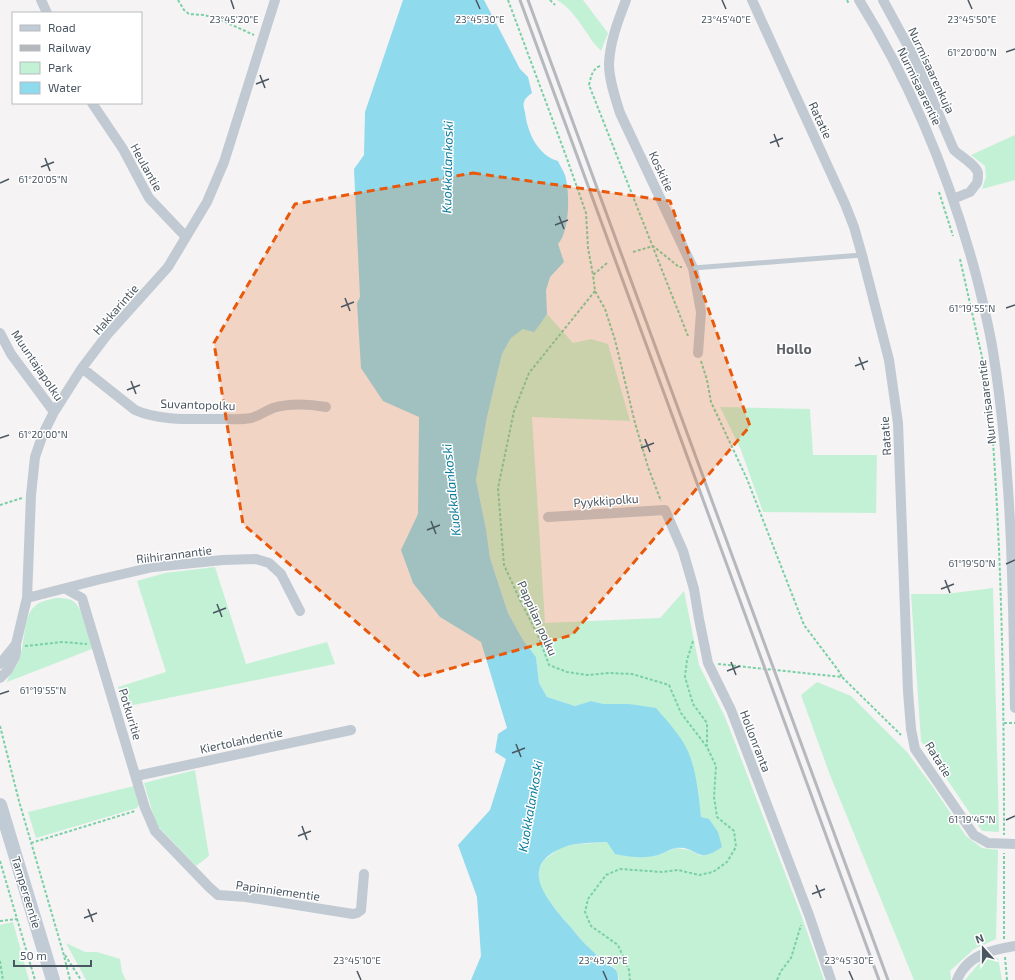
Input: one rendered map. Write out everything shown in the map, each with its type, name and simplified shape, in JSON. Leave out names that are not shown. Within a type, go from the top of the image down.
[{"type":"main road","name":"Tampereentie","points":[[0,805],[53,980]]},
{"type":"street","points":[[41,0],[47,12]]},
{"type":"street","name":"Hakkarintie","points":[[0,678],[11,665],[16,652],[16,645],[26,598],[31,495],[35,457],[43,434],[54,412],[82,368],[107,335],[168,267],[207,202],[224,162],[275,0]]},
{"type":"street","name":"Koskitie","points":[[626,0],[614,31],[609,64],[612,89],[620,113],[693,268],[701,312],[698,353]]},
{"type":"street","name":"Ratatie","points":[[752,0],[845,204],[854,227],[889,360],[898,423],[908,691],[911,729],[915,749],[974,835],[988,843],[1015,844]]},
{"type":"street","name":"Nurmisaarentie","points":[[859,0],[878,31],[907,86],[927,130],[968,244],[982,300],[994,356],[1003,426],[1013,610],[1015,708]]},
{"type":"street","name":"Nurmisaarenkuja","points":[[883,0],[915,59],[954,150],[970,163],[978,172],[978,183],[970,192],[953,199]]},
{"type":"street","name":"Heulantie","points":[[93,104],[123,148],[149,198],[186,237]]},
{"type":"street","name":"Muuntajapolku","points":[[0,334],[11,354],[54,412]]},
{"type":"street","name":"Suvantopolku","points":[[82,368],[135,410],[144,414],[185,419],[240,419],[256,417],[274,408],[286,406],[306,405],[326,407]]},
{"type":"street","name":"Pyykkipolku","points":[[548,517],[664,510]]},
{"type":"street","name":"Hollonranta","points":[[664,510],[683,551],[694,589],[708,663],[730,710],[809,915],[831,980]]},
{"type":"street","name":"Riihirannantie","points":[[26,598],[153,567],[223,560],[256,559],[269,563],[281,574],[300,611]]},
{"type":"street","name":"Potkuritie","points":[[66,589],[82,598],[145,808],[155,832],[172,849]]},
{"type":"street","name":"Hakkarintie","points":[[0,664],[16,645]]},
{"type":"street","name":"Kiertolahdentie","points":[[136,776],[351,730]]},
{"type":"street","name":"Papinniementie","points":[[172,849],[218,895],[246,897],[348,913],[357,913],[361,910],[364,874]]},
{"type":"street","points":[[957,980],[964,967],[975,957],[989,951],[1015,946]]},
{"type":"lane","points":[[693,268],[862,255]]},
{"type":"path","points":[[178,0],[184,10],[189,14],[204,14],[219,19],[263,39]]},
{"type":"path","points":[[508,0],[586,213],[588,248],[595,291],[605,309],[615,340],[637,430],[648,467],[664,510]]},
{"type":"path","points":[[550,0],[555,5]]},
{"type":"path","points":[[847,0],[850,5]]},
{"type":"path","points":[[609,64],[598,66],[592,73],[589,85],[689,338],[698,353],[707,380],[711,402],[747,479],[804,625],[842,677],[915,749]]},
{"type":"path","points":[[938,191],[955,242]]},
{"type":"path","points":[[633,252],[653,246]]},
{"type":"path","points":[[653,246],[679,267],[693,268]]},
{"type":"path","points":[[959,256],[982,357],[991,423],[997,501],[1004,723],[1004,948],[1007,980]]},
{"type":"path","points":[[593,275],[607,263]]},
{"type":"path","name":"Pappilan polku","points":[[595,291],[529,373],[514,411],[498,488],[504,565],[538,634],[549,665],[567,672],[587,675],[610,673],[632,674],[669,686],[681,713],[707,747],[716,766],[714,797],[717,817],[734,831],[736,847],[727,862],[713,872],[699,876],[678,870],[662,872],[620,870],[606,875],[588,899],[585,912],[591,926],[618,945],[629,970],[630,980]]},
{"type":"path","points":[[0,505],[31,495]]},
{"type":"path","points":[[693,640],[685,677],[693,704],[707,723],[707,747]]},
{"type":"path","points":[[16,645],[64,642],[97,646]]},
{"type":"path","points":[[708,663],[842,677]]},
{"type":"path","points":[[1004,723],[1015,723]]},
{"type":"path","points":[[0,726],[70,980]]},
{"type":"path","points":[[31,843],[145,808]]},
{"type":"path","points":[[0,861],[35,980]]},
{"type":"path","points":[[777,980],[781,971],[791,958],[802,922],[809,915]]},
{"type":"path","points":[[0,921],[17,918]]},
{"type":"path","points":[[63,952],[81,980]]},
{"type":"path","points":[[0,961],[3,980]]},
{"type":"highlighted area","points":[[473,173],[670,201],[750,426],[572,635],[420,677],[243,524],[214,343],[295,204]]},
{"type":"green space","points":[[557,0],[583,0],[608,33],[601,51],[571,12]]},
{"type":"green space","points":[[1015,135],[1015,180],[982,189],[986,177],[985,166],[971,155]]},
{"type":"green space","points":[[547,314],[573,343],[591,339],[608,344],[630,421],[532,417],[545,623],[660,618],[684,591],[699,665],[725,717],[800,912],[824,980],[619,980],[615,968],[610,966],[584,944],[551,904],[541,888],[539,869],[544,860],[562,847],[578,844],[608,842],[658,855],[676,848],[689,850],[701,856],[701,817],[698,790],[690,755],[629,704],[604,704],[591,701],[575,706],[547,697],[539,683],[536,657],[523,640],[508,613],[490,558],[476,480],[487,417],[502,354],[511,338],[523,329],[541,323]]},
{"type":"green space","points":[[720,407],[810,409],[813,455],[877,455],[876,513],[763,512],[741,450]]},
{"type":"green space","points":[[215,567],[246,664],[327,642],[335,664],[124,707],[118,687],[166,672],[137,581],[165,573]]},
{"type":"green space","points":[[993,588],[999,832],[982,831],[921,741],[911,594],[946,594]]},
{"type":"green space","points":[[55,598],[69,599],[77,605],[86,623],[92,649],[7,682],[21,654],[26,624],[30,612],[39,603]]},
{"type":"green space","points":[[817,682],[851,696],[907,752],[966,836],[982,848],[998,850],[996,939],[974,949],[950,971],[951,980],[914,980],[830,775],[801,695]]},
{"type":"green space","points":[[195,770],[209,856],[196,866],[156,824],[144,783]]},
{"type":"green space","points":[[134,786],[139,805],[137,808],[36,838],[28,812]]},
{"type":"green space","points":[[13,922],[29,980],[0,980],[0,925]]},
{"type":"green space","points":[[66,943],[85,952],[97,952],[120,959],[122,972],[126,980],[86,980]]},
{"type":"green space","points":[[998,958],[1002,980],[965,980],[982,960]]},
{"type":"water","name":"Kuokkalankoski","points":[[403,0],[484,0],[520,69],[528,77],[532,93],[525,99],[524,106],[528,127],[534,141],[544,153],[558,161],[567,182],[567,221],[562,238],[558,244],[564,262],[550,277],[546,290],[547,314],[541,323],[534,332],[523,329],[511,338],[502,354],[487,417],[476,480],[490,558],[508,613],[523,640],[536,657],[539,683],[547,697],[575,706],[591,701],[604,704],[629,704],[656,708],[684,743],[690,756],[696,779],[701,817],[709,819],[718,832],[722,847],[707,855],[697,854],[689,849],[676,848],[658,855],[636,857],[615,854],[607,842],[584,843],[567,846],[549,855],[542,864],[539,873],[540,882],[544,892],[550,902],[585,944],[616,970],[618,980],[471,980],[481,956],[477,897],[458,845],[490,810],[506,759],[495,752],[498,734],[507,728],[481,642],[440,617],[413,583],[401,550],[418,514],[419,417],[383,401],[361,368],[357,303],[360,297],[354,169],[364,155],[365,112]]},
{"type":"railway","points":[[520,0],[879,980]]},
{"type":"railway","points":[[528,0],[888,980]]},
{"type":"district","name":"Hollo","points":[[794,348]]}]
